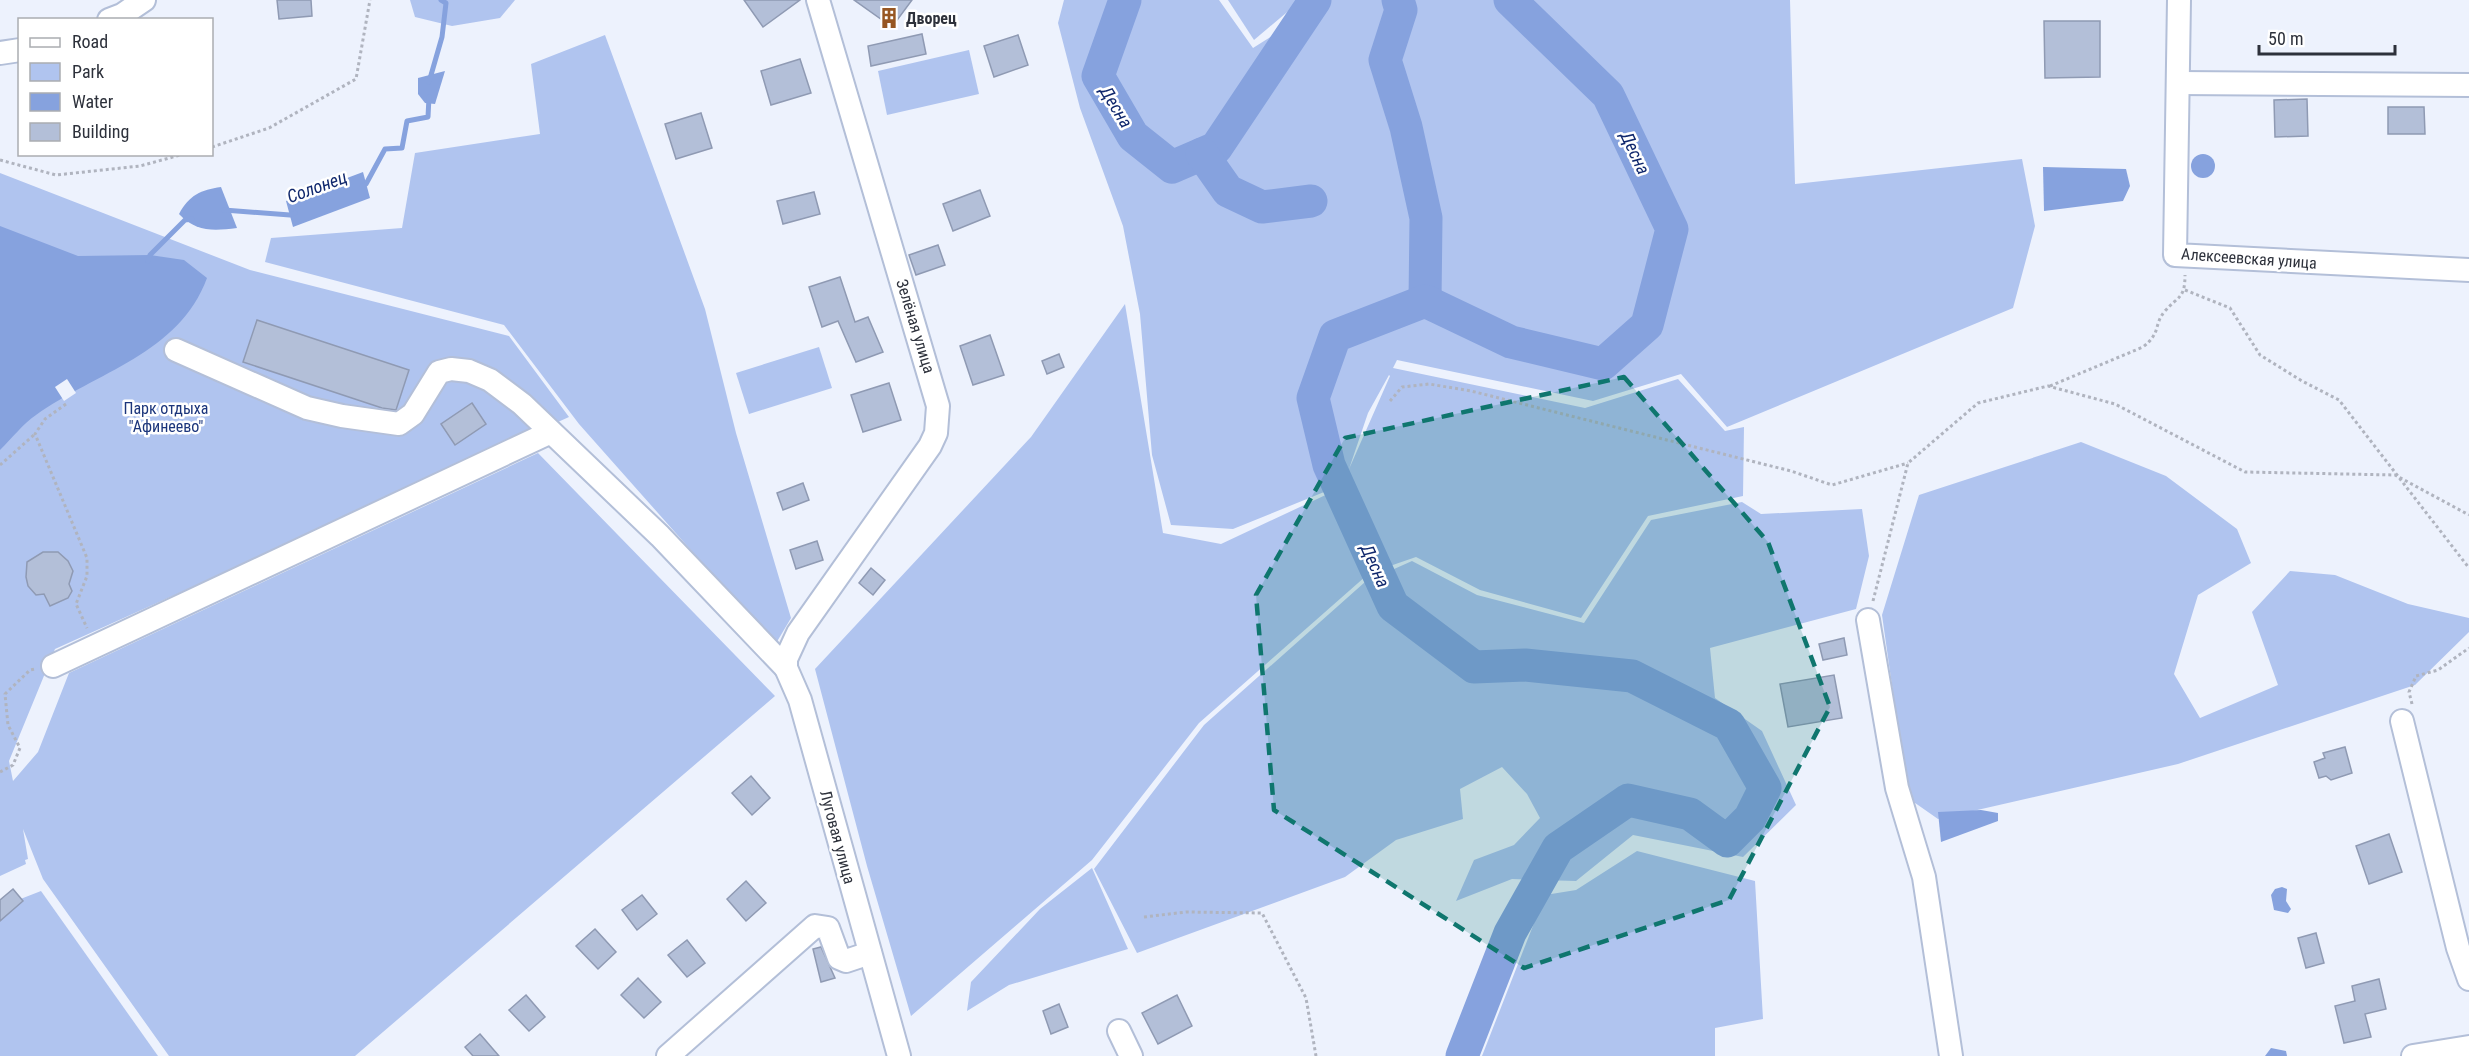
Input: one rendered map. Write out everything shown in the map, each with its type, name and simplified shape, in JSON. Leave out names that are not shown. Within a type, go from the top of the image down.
[{"type":"street","points":[[114,18],[144,0]]},
{"type":"street","name":"Зелёная улица","points":[[786,668],[786,659],[804,622],[930,446],[939,418],[935,390],[818,0]]},
{"type":"street","name":"Алексеевская улица","points":[[2179,0],[2175,255],[2469,270]]},
{"type":"street","points":[[0,53],[18,50]]},
{"type":"street","points":[[2178,83],[2469,85]]},
{"type":"street","points":[[176,350],[307,408],[342,416],[399,424],[413,414],[439,372],[451,369],[469,371],[490,380],[551,432],[660,536],[786,668]]},
{"type":"street","points":[[53,666],[551,432]]},
{"type":"street","points":[[1868,620],[1897,788],[1924,877],[1951,1056]]},
{"type":"street","name":"Луговая улица","points":[[786,668],[800,700],[899,1056]]},
{"type":"street","points":[[2408,716],[2458,948],[2469,979]]},
{"type":"street","points":[[668,1056],[815,926],[828,928],[839,958],[846,961],[870,953]]},
{"type":"street","points":[[1119,1031],[1131,1056]]},
{"type":"street","points":[[2413,1056],[2469,1047]]},
{"type":"path","points":[[213,147],[268,128],[356,79],[370,0]]},
{"type":"path","points":[[0,160],[56,175],[140,166],[177,156]]},
{"type":"path","points":[[1390,401],[1401,387],[1429,384],[1471,391],[1791,471],[1832,485],[1908,463],[1978,403],[2048,386],[2143,347],[2155,337],[2165,311],[2178,301],[2185,290],[2185,255]]},
{"type":"path","points":[[2185,290],[2230,308],[2260,355],[2302,381],[2339,400],[2469,568]]},
{"type":"path","points":[[2048,386],[2115,404],[2246,472],[2395,475],[2469,515]]},
{"type":"path","points":[[0,465],[35,435],[45,419],[66,404]]},
{"type":"path","points":[[35,435],[87,558],[87,576],[76,604],[95,646]]},
{"type":"path","points":[[1868,620],[1908,463]]},
{"type":"path","points":[[2408,716],[2409,692],[2416,676],[2438,670],[2469,648]]},
{"type":"path","points":[[0,772],[13,765],[20,748],[8,725],[5,694],[30,670],[53,666]]},
{"type":"path","points":[[1144,917],[1186,912],[1262,913],[1306,998],[1316,1056]]},
{"type":"highlighted area","points":[[1624,377],[1768,542],[1830,707],[1729,900],[1524,968],[1274,810],[1256,595],[1345,438]]},
{"type":"green space","points":[[410,0],[515,0],[500,18],[452,26],[415,17]]},
{"type":"green space","points":[[1064,0],[1219,0],[1253,48],[1329,0],[1790,0],[1795,184],[2022,159],[2035,226],[2013,308],[1727,427],[1681,374],[1593,401],[1397,360],[1393,368],[1585,408],[1678,379],[1725,431],[1744,427],[1743,496],[1648,516],[1581,618],[1480,590],[1416,557],[1387,567],[1345,480],[1329,490],[1233,529],[1171,525],[1152,455],[1140,314],[1123,226],[1080,108],[1058,23]],"holes":[[[1390,376],[1349,469],[1368,413]]]},
{"type":"green space","points":[[1228,0],[1297,0],[1292,8],[1254,40]]},
{"type":"green space","points":[[605,35],[705,309],[736,433],[791,618],[775,645],[579,424],[504,325],[265,262],[271,238],[402,228],[415,153],[540,134],[531,64]]},
{"type":"green space","points":[[969,50],[979,94],[887,115],[878,71]]},
{"type":"green space","name":"Парк отдыха \"Афинеево\"","points":[[0,173],[250,270],[509,336],[569,417],[55,649],[9,761],[13,781],[38,752],[69,673],[538,453],[775,696],[355,1056],[169,1056],[43,879],[23,829],[28,859],[25,860],[26,864],[0,876]]},
{"type":"green space","points":[[1125,304],[1163,533],[1221,544],[1332,492],[1366,576],[1199,723],[1092,860],[911,1016],[867,866],[815,669],[1031,437]]},
{"type":"green space","points":[[819,347],[832,388],[749,414],[736,373]]},
{"type":"green space","points":[[2081,442],[2166,476],[2237,529],[2251,563],[2198,595],[2174,674],[2200,718],[2278,685],[2252,612],[2290,571],[2335,575],[2408,604],[2469,618],[2469,632],[2415,685],[2178,764],[1938,819],[1908,798],[1882,615],[1919,495]]},
{"type":"green space","points":[[1742,502],[1761,514],[1862,509],[1869,556],[1856,609],[1710,648],[1715,698],[1762,731],[1796,805],[1743,857],[1633,835],[1576,881],[1512,879],[1456,901],[1474,860],[1514,845],[1540,818],[1527,794],[1502,767],[1460,789],[1463,819],[1396,840],[1345,877],[1137,953],[1094,869],[1204,725],[1365,582],[1412,561],[1477,595],[1584,623],[1651,520]]},
{"type":"green space","points":[[1637,851],[1755,881],[1763,1019],[1715,1028],[1715,1056],[1482,1056],[1545,895],[1576,890]]},
{"type":"green space","points":[[1092,868],[1128,949],[1009,985],[967,1011],[971,982],[1040,909]]},
{"type":"green space","points":[[41,891],[158,1056],[0,1056],[0,907]]},
{"type":"water","points":[[445,71],[435,104],[425,103],[418,94],[418,78]]},
{"type":"water","points":[[2203,154],[2211,158],[2215,166],[2211,174],[2203,178],[2195,174],[2191,166],[2195,158]]},
{"type":"water","points":[[2043,167],[2126,169],[2130,186],[2123,201],[2044,211]]},
{"type":"water","points":[[363,172],[370,198],[293,227],[286,201]]},
{"type":"water","points":[[221,187],[237,228],[205,229],[185,220],[179,214],[196,194]]},
{"type":"water","points":[[0,226],[78,256],[150,255],[184,260],[207,278],[194,304],[177,325],[156,343],[134,359],[36,415],[0,450]]},
{"type":"water","points":[[1981,810],[1998,813],[1998,821],[1941,842],[1938,812]]},
{"type":"water","points":[[2282,887],[2287,889],[2286,901],[2291,909],[2288,913],[2274,910],[2271,895],[2275,889]]},
{"type":"water","points":[[2271,1048],[2286,1051],[2287,1056],[2265,1056]]},
{"type":"pier","points":[[67,379],[76,393],[64,401],[55,387]]},
{"type":"building","points":[[277,0],[311,0],[312,16],[279,19]]},
{"type":"building","points":[[744,0],[800,0],[763,27]]},
{"type":"building","name":"Дворец","points":[[854,0],[912,0],[892,27]]},
{"type":"building","points":[[2044,21],[2100,21],[2100,77],[2045,78]]},
{"type":"building","points":[[922,34],[926,54],[871,66],[868,46]]},
{"type":"building","points":[[1018,35],[1028,65],[994,77],[984,46]]},
{"type":"building","points":[[800,59],[811,93],[771,105],[761,71]]},
{"type":"building","points":[[2307,99],[2308,136],[2275,137],[2274,100]]},
{"type":"building","points":[[2388,107],[2424,107],[2425,134],[2388,134]]},
{"type":"building","points":[[701,113],[712,148],[676,159],[665,124]]},
{"type":"building","points":[[980,190],[990,216],[953,231],[943,204]]},
{"type":"building","points":[[814,192],[820,214],[783,224],[777,201]]},
{"type":"building","points":[[938,245],[945,265],[916,275],[909,255]]},
{"type":"building","points":[[840,277],[855,322],[868,317],[883,352],[856,362],[838,321],[822,327],[809,287]]},
{"type":"building","points":[[257,320],[409,370],[396,410],[382,408],[243,362]]},
{"type":"building","points":[[990,335],[1004,375],[973,385],[960,346]]},
{"type":"building","points":[[1059,354],[1064,367],[1047,374],[1042,361]]},
{"type":"building","points":[[889,383],[901,420],[863,432],[851,395]]},
{"type":"building","points":[[472,403],[486,424],[455,445],[441,424]]},
{"type":"building","points":[[803,483],[809,500],[783,510],[777,493]]},
{"type":"building","points":[[817,541],[823,560],[796,569],[790,550]]},
{"type":"building","points":[[43,552],[58,552],[68,561],[73,571],[69,584],[72,591],[68,598],[50,606],[44,594],[36,595],[28,586],[26,577],[27,562]]},
{"type":"building","points":[[871,568],[885,580],[873,595],[859,583]]},
{"type":"building","points":[[1844,638],[1847,655],[1823,660],[1819,644]]},
{"type":"building","points":[[1834,675],[1842,718],[1788,727],[1780,684]]},
{"type":"building","points":[[2345,747],[2352,773],[2331,780],[2326,776],[2319,778],[2314,762],[2325,758],[2323,753]]},
{"type":"building","points":[[751,776],[770,798],[752,815],[732,793]]},
{"type":"building","points":[[2389,834],[2402,872],[2369,884],[2356,846]]},
{"type":"building","points":[[746,881],[766,903],[746,921],[727,899]]},
{"type":"building","points":[[13,889],[23,901],[0,921],[0,900]]},
{"type":"building","points":[[642,895],[657,914],[637,930],[622,910]]},
{"type":"building","points":[[595,929],[616,952],[598,969],[576,946]]},
{"type":"building","points":[[2316,933],[2324,963],[2306,968],[2298,938]]},
{"type":"building","points":[[687,940],[705,963],[687,977],[668,955]]},
{"type":"building","points":[[821,947],[835,978],[821,982],[813,949]]},
{"type":"building","points":[[638,978],[661,1002],[644,1018],[621,995]]},
{"type":"building","points":[[2379,979],[2386,1009],[2365,1014],[2371,1037],[2344,1043],[2335,1006],[2355,1001],[2352,986]]},
{"type":"building","points":[[526,995],[545,1017],[529,1031],[509,1010]]},
{"type":"building","points":[[1177,995],[1192,1026],[1158,1044],[1142,1013]]},
{"type":"building","points":[[1059,1004],[1068,1027],[1051,1034],[1043,1011]]},
{"type":"building","points":[[480,1034],[499,1056],[473,1056],[465,1047]]},
{"type":"waterway","name":"Солонец","points":[[429,82],[442,37],[446,3],[441,0]]},
{"type":"waterway","name":"Десна","points":[[1125,0],[1098,76],[1133,136],[1172,167],[1216,148],[1315,0]]},
{"type":"waterway","points":[[1398,0],[1401,10],[1385,60],[1406,127],[1426,218],[1425,301]]},
{"type":"waterway","name":"Десна","points":[[1462,1056],[1510,933],[1558,848],[1628,800],[1690,814],[1727,841],[1750,818],[1765,788],[1729,725],[1632,676],[1525,665],[1474,667],[1393,606],[1329,465],[1313,398],[1335,336],[1425,301],[1511,342],[1603,364],[1647,325],[1672,229],[1608,95],[1510,0]]},
{"type":"waterway","name":"Солонец","points":[[362,186],[366,184],[385,149],[402,148],[407,121],[428,117],[429,97]]},
{"type":"waterway","name":"Десна","points":[[1202,154],[1228,191],[1262,207],[1311,201]]},
{"type":"waterway","name":"Солонец","points":[[224,210],[290,215],[295,213]]},
{"type":"waterway","name":"Солонец","points":[[148,261],[150,255],[185,220],[192,219]]},
{"type":"place","name":"Дворец","points":[[889,18]]}]
